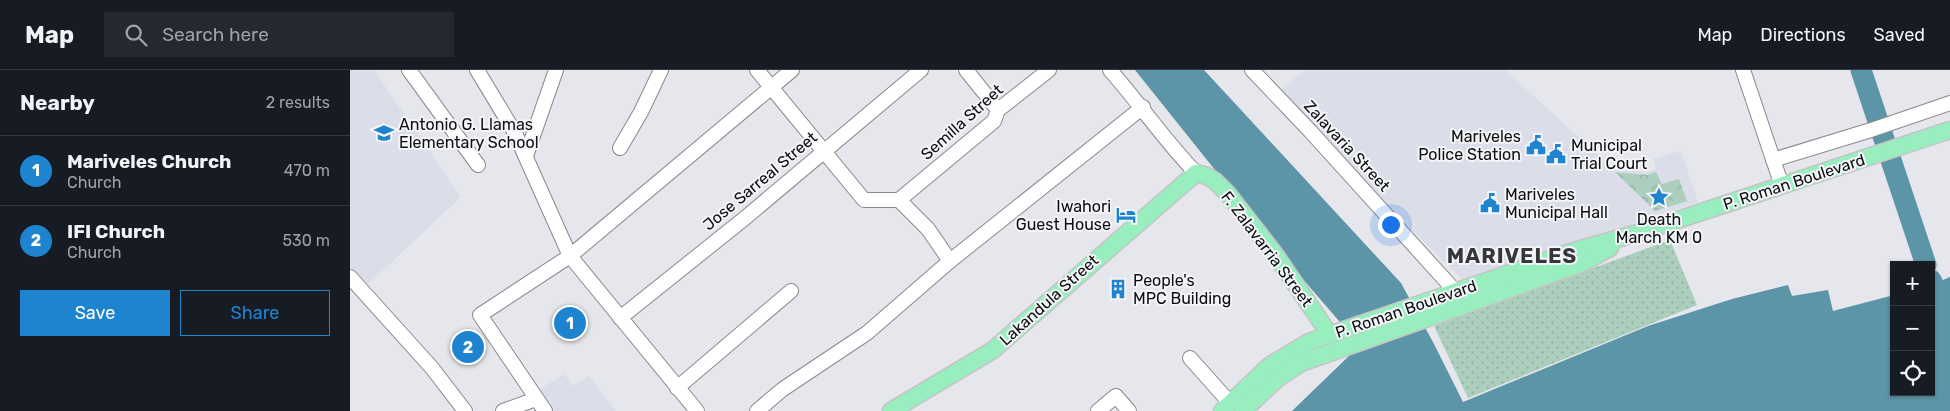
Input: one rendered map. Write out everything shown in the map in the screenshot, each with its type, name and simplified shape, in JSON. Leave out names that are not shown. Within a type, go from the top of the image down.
[{"type":"main road","name":"P. Roman Boulevard","points":[[1429,309],[1456,292],[1577,250],[1638,233],[1950,130]]},
{"type":"main road","name":"F. Zalavarria Street","points":[[1196,173],[1207,176],[1228,194],[1339,338]]},
{"type":"main road","name":"Lakandula Street","points":[[891,411],[993,350],[1196,173]]},
{"type":"main road","name":"P. Roman Boulevard","points":[[1231,408],[1269,366],[1292,351],[1580,264],[1638,233]]},
{"type":"street","points":[[409,70],[478,165]]},
{"type":"street","points":[[477,70],[526,156],[570,256],[697,411]]},
{"type":"street","points":[[526,156],[556,70]]},
{"type":"street","points":[[620,148],[641,112],[661,70]]},
{"type":"street","points":[[756,70],[773,87],[823,152],[864,200],[900,200],[928,229],[950,261]]},
{"type":"street","points":[[546,411],[480,316],[570,256],[792,70]]},
{"type":"street","name":"Jose Sarreal Street","points":[[620,318],[746,218],[921,70]]},
{"type":"street","points":[[966,70],[998,110]]},
{"type":"street","name":"Semilla Street","points":[[900,200],[994,121],[998,110],[1049,70]]},
{"type":"street","points":[[1110,70],[1143,107],[1179,155],[1196,173]]},
{"type":"street","name":"Zalavaria Street","points":[[1252,70],[1456,292]]},
{"type":"street","points":[[1743,70],[1782,186]]},
{"type":"street","points":[[1773,160],[1892,124],[1950,104]]},
{"type":"street","points":[[757,411],[783,389],[867,333],[950,261],[1143,107]]},
{"type":"street","points":[[350,277],[432,368],[465,411]]},
{"type":"street","points":[[677,388],[791,291]]},
{"type":"street","points":[[1190,358],[1231,408]]},
{"type":"street","points":[[1098,411],[1116,396],[1129,411]]},
{"type":"street","points":[[503,411],[536,399]]},
{"type":"shaded area","name":"Antonio G. Llamas Elementary School","points":[[350,70],[374,70],[461,197],[367,285],[350,267]]},
{"type":"shaded area","points":[[1305,70],[1505,70],[1615,170],[1647,172],[1656,169],[1653,159],[1681,151],[1698,202],[1465,282],[1364,183],[1278,92]]},
{"type":"shaded area","points":[[564,374],[573,386],[589,376],[616,411],[554,411],[539,390]]},
{"type":"green space","points":[[1615,172],[1647,175],[1656,172],[1662,184],[1679,179],[1687,201],[1655,211]]},
{"type":"green space","points":[[1670,240],[1697,305],[1468,398],[1434,326]]},
{"type":"water","points":[[1135,70],[1204,70],[1401,283],[1463,402],[1648,326],[1732,299],[1788,285],[1792,296],[1828,290],[1833,311],[1890,296],[1890,396],[1935,396],[1935,283],[1950,277],[1950,411],[1292,411],[1351,354],[1339,321],[1295,270]]},
{"type":"waterway","points":[[1861,70],[1925,261]]},
{"type":"place","name":"Antonio G. Llamas Elementary School","points":[[384,133]]},
{"type":"place","name":"Mariveles Police Station","points":[[1536,145]]},
{"type":"place","name":"Municipal Trial Court","points":[[1556,154]]},
{"type":"place","name":"Death March KM 0","points":[[1659,197]]},
{"type":"place","name":"Mariveles Municipal Hall","points":[[1490,203]]},
{"type":"place","name":"Iwahori Guest House","points":[[1126,215]]},
{"type":"place","name":"People's MPC Building","points":[[1118,289]]},
{"type":"place","name":"Mariveles Church","points":[[570,323]]},
{"type":"place","name":"IFI Church","points":[[468,347]]},
{"type":"district","name":"MARIVELES","points":[[1512,255]]}]
